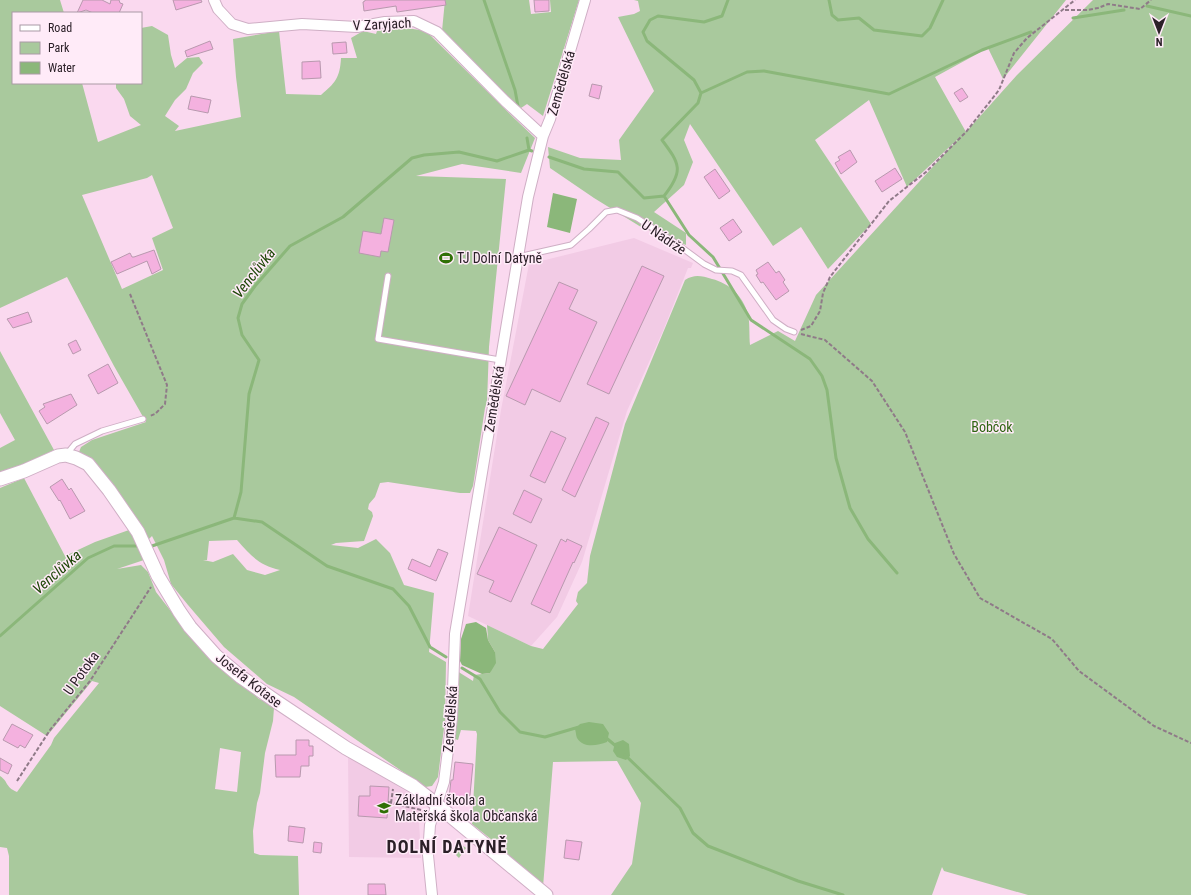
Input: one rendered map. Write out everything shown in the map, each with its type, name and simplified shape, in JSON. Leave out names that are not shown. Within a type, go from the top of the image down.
[{"type":"street","name":"V Zaryjach","points":[[214,0],[218,9],[232,24],[248,29],[302,24],[357,27],[385,22],[414,21],[438,32],[505,101],[542,136]]},
{"type":"street","name":"Zemědělská","points":[[432,895],[428,855],[430,825],[444,782],[452,718],[455,634],[500,360],[528,197],[542,136],[550,119],[585,0]]},
{"type":"street","name":"Josefa Kotase","points":[[66,455],[88,464],[99,476],[138,532],[158,576],[179,611],[190,627],[216,656],[241,677],[346,748],[413,786],[435,809],[546,895]]},
{"type":"street","points":[[0,479],[24,471],[46,460],[66,455]]},
{"type":"lane","name":"U Nádrže","points":[[518,257],[571,245],[606,212],[617,210],[637,218],[677,244],[704,264],[716,270],[732,271],[741,275],[773,320],[786,329],[794,332]]},
{"type":"lane","points":[[388,276],[378,339],[500,360]]},
{"type":"lane","points":[[66,455],[74,444],[102,431],[143,419]]},
{"type":"path","points":[[794,332],[811,326],[820,311],[823,293],[830,277],[889,201],[926,172],[966,132],[999,90],[1014,53],[1027,38],[1075,0]]},
{"type":"path","points":[[1064,10],[1087,10],[1108,4],[1140,9],[1151,0]]},
{"type":"path","points":[[130,294],[167,385],[165,404],[155,414],[143,419]]},
{"type":"path","points":[[794,332],[825,340],[872,381],[905,432],[954,554],[980,598],[1052,639],[1079,671],[1154,726],[1191,743]]},
{"type":"path","name":"U Potoka","points":[[17,781],[50,730],[90,680],[158,576]]},
{"type":"path","points":[[391,803],[394,776]]},
{"type":"path","points":[[388,802],[435,809]]},
{"type":"shaded area","points":[[634,238],[693,263],[691,268],[688,268],[663,331],[627,411],[582,562],[557,617],[531,646],[468,616],[501,410],[529,264]]},
{"type":"shaded area","name":"Základní škola a Mateřská škola Občanská","points":[[348,756],[412,795],[418,802],[421,858],[349,857]]},
{"type":"green space","points":[[0,0],[60,0],[64,12],[12,12],[12,84],[82,84],[98,142],[141,125],[130,116],[124,99],[116,88],[116,84],[142,84],[142,28],[152,26],[168,35],[171,55],[175,68],[187,58],[199,57],[203,63],[193,73],[186,89],[175,100],[165,116],[179,126],[175,131],[241,117],[233,39],[279,31],[286,94],[321,95],[336,80],[341,58],[357,58],[351,38],[363,31],[376,34],[377,31],[400,27],[426,31],[535,138],[521,173],[462,164],[416,176],[506,179],[489,347],[487,402],[473,486],[470,493],[460,493],[388,482],[380,483],[375,497],[369,504],[368,509],[372,512],[373,516],[364,541],[336,543],[331,545],[358,548],[376,539],[390,553],[404,585],[434,593],[429,652],[446,662],[445,720],[438,777],[432,786],[425,787],[294,697],[267,684],[224,647],[171,584],[164,560],[152,536],[148,540],[98,472],[79,452],[81,447],[92,440],[146,422],[114,366],[67,277],[0,308]],"holes":[[[152,175],[173,228],[152,238],[163,270],[122,289],[82,195],[147,178]],[[237,540],[261,563],[280,570],[265,575],[247,570],[233,554],[213,562],[203,560],[207,560],[209,541]]]},
{"type":"green space","points":[[445,0],[529,0],[531,14],[551,12],[550,0],[579,0],[543,116],[527,104],[521,108],[507,100],[442,31]]},
{"type":"green space","name":"Bobčok","points":[[634,0],[1066,0],[1003,79],[988,48],[935,77],[966,132],[1017,75],[1093,0],[1191,0],[1191,895],[1028,895],[944,871],[942,867],[932,895],[611,895],[632,864],[641,803],[617,761],[553,762],[543,887],[495,847],[497,844],[472,824],[477,734],[476,731],[461,730],[458,740],[455,739],[457,671],[473,681],[474,675],[490,673],[495,652],[488,640],[487,625],[531,646],[543,649],[578,604],[576,601],[578,592],[587,583],[590,556],[625,424],[685,280],[695,276],[705,277],[730,287],[739,296],[746,307],[748,314],[750,345],[778,331],[795,341],[816,295],[960,137],[907,187],[869,100],[815,140],[871,224],[828,269],[801,227],[773,246],[690,124],[684,140],[693,162],[684,185],[654,212],[686,233],[686,245],[641,227],[594,198],[550,168],[548,147],[580,158],[621,160],[619,140],[654,91],[618,17],[634,14],[640,11],[638,1]]},
{"type":"green space","points":[[0,351],[54,450],[0,474],[0,448],[15,440],[0,413]]},
{"type":"green space","points":[[24,478],[65,556],[95,542],[129,530],[137,539],[144,560],[117,569],[141,565],[148,572],[156,592],[184,628],[259,699],[268,702],[274,708],[273,721],[265,753],[253,831],[254,853],[260,855],[298,856],[299,895],[9,895],[9,856],[7,848],[0,847],[0,776],[17,792],[51,745],[54,738],[99,683],[92,681],[47,736],[0,706],[0,488]],"holes":[[[220,748],[241,752],[237,792],[215,789]]]},
{"type":"green space","points":[[457,843],[460,843],[466,848],[459,858],[456,855],[457,850],[454,847]]},
{"type":"water","points":[[553,193],[577,199],[570,233],[547,227]]},
{"type":"water","points":[[476,622],[486,628],[488,640],[495,652],[496,663],[490,673],[482,674],[462,665],[460,661],[461,639],[466,624]]},
{"type":"water","points":[[589,722],[603,724],[609,733],[607,742],[587,745],[580,741],[577,737],[575,729],[580,724]]},
{"type":"water","points":[[623,740],[629,744],[630,756],[626,760],[617,757],[613,751],[615,743]]},
{"type":"building","points":[[83,0],[102,0],[110,4],[111,0],[119,0],[120,3],[123,4],[119,12],[91,12],[86,10],[77,12]]},
{"type":"building","points":[[173,0],[201,0],[202,2],[176,10]]},
{"type":"building","points":[[365,0],[445,0],[446,5],[397,12],[396,6],[364,11],[363,2]]},
{"type":"building","points":[[534,0],[549,0],[549,11],[535,12]]},
{"type":"building","points":[[210,41],[213,49],[187,57],[185,51]]},
{"type":"building","points":[[346,42],[347,53],[333,54],[332,43]]},
{"type":"building","points":[[320,61],[321,78],[302,79],[302,62]]},
{"type":"building","points":[[592,84],[602,86],[599,99],[589,96]]},
{"type":"building","points":[[962,88],[968,97],[960,102],[954,93]]},
{"type":"building","points":[[191,96],[211,100],[208,113],[188,109]]},
{"type":"building","points":[[850,150],[857,162],[841,174],[835,163],[840,160],[838,157]]},
{"type":"building","points":[[895,168],[902,179],[882,192],[875,181]]},
{"type":"building","points":[[715,169],[730,191],[719,199],[704,177]]},
{"type":"building","points":[[384,218],[394,220],[388,252],[381,251],[380,257],[359,253],[363,231],[381,234]]},
{"type":"building","points":[[733,219],[742,232],[729,241],[720,228]]},
{"type":"building","points":[[154,250],[161,269],[152,274],[147,261],[117,274],[111,262],[130,253],[132,257],[134,257]]},
{"type":"building","points":[[768,262],[776,273],[779,271],[785,280],[783,282],[789,291],[776,300],[756,275],[758,274],[756,270]]},
{"type":"building","points":[[642,266],[664,276],[609,394],[587,384]]},
{"type":"building","points":[[559,282],[578,290],[569,309],[597,322],[560,402],[532,389],[525,405],[506,396]]},
{"type":"building","points":[[28,312],[32,322],[13,328],[7,319]]},
{"type":"building","points":[[76,340],[81,350],[73,354],[68,344]]},
{"type":"building","points":[[108,364],[118,383],[98,394],[88,375]]},
{"type":"building","points":[[71,394],[77,405],[47,424],[39,411],[45,407],[43,404]]},
{"type":"building","points":[[596,417],[609,423],[575,497],[562,490]]},
{"type":"building","points":[[551,431],[566,438],[545,483],[530,476]]},
{"type":"building","points":[[62,479],[69,490],[71,488],[85,511],[70,519],[60,500],[59,501],[50,487]]},
{"type":"building","points":[[524,490],[542,499],[531,523],[513,514]]},
{"type":"building","points":[[499,527],[537,545],[511,602],[489,592],[494,581],[477,574]]},
{"type":"building","points":[[561,539],[566,542],[567,539],[582,546],[574,563],[573,562],[550,613],[531,604]]},
{"type":"building","points":[[438,549],[448,553],[436,581],[408,569],[412,559],[430,567]]},
{"type":"building","points":[[12,724],[33,735],[25,748],[20,745],[18,748],[3,740]]},
{"type":"building","points":[[296,740],[309,740],[309,746],[313,746],[313,756],[309,756],[309,766],[301,766],[300,777],[276,777],[275,755],[296,755]]},
{"type":"building","points":[[0,758],[12,765],[8,774],[0,770]]},
{"type":"building","points":[[455,762],[473,764],[469,805],[454,804],[449,798]]},
{"type":"building","points":[[370,786],[389,787],[387,818],[358,816],[359,796],[370,796]]},
{"type":"building","points":[[289,826],[305,828],[303,843],[288,841]]},
{"type":"building","points":[[566,840],[582,842],[579,860],[564,858]]},
{"type":"building","points":[[314,842],[322,843],[321,853],[313,852]]},
{"type":"building","points":[[368,884],[385,884],[386,895],[368,895]]},
{"type":"waterway","points":[[484,0],[515,90],[518,106]]},
{"type":"waterway","name":"Venclůvka","points":[[549,157],[584,169],[618,172],[644,198],[664,196],[675,180],[677,168],[673,155],[662,140],[698,103],[701,93],[694,80],[647,41],[643,32],[650,20],[658,16],[704,22],[722,16],[728,0]]},
{"type":"waterway","name":"Venclůvka","points":[[829,0],[832,15],[838,20],[859,18],[874,30],[922,36],[930,28],[943,0]]},
{"type":"waterway","points":[[1147,6],[1191,16]]},
{"type":"waterway","points":[[1073,18],[1124,10]]},
{"type":"waterway","points":[[701,93],[747,72],[764,71],[889,94],[982,50],[1031,32]]},
{"type":"waterway","points":[[527,138],[529,150]]},
{"type":"waterway","name":"Venclůvka","points":[[152,546],[234,518],[241,492],[249,394],[259,360],[242,335],[238,318],[242,304],[255,286],[290,246],[343,217],[412,158],[424,155],[459,152],[497,161],[529,150],[532,151]]},
{"type":"waterway","points":[[664,196],[689,235],[713,257],[751,320],[810,359],[822,376],[827,390],[836,458],[850,508],[868,539],[897,573]]},
{"type":"waterway","points":[[234,518],[262,522],[327,566],[393,589],[409,606],[430,647],[446,657]]},
{"type":"waterway","name":"Venclůvka","points":[[0,636],[88,558],[114,546],[137,546]]},
{"type":"waterway","points":[[462,668],[480,679],[500,712],[520,732],[545,737],[579,727]]},
{"type":"waterway","points":[[604,736],[617,747]]},
{"type":"waterway","points":[[625,755],[680,808],[693,833],[708,846],[798,881],[843,895]]},
{"type":"place","name":"TJ Dolní Datyně","points":[[446,258]]},
{"type":"place","name":"Základní škola a Mateřská škola Občanská","points":[[384,808]]},
{"type":"district","name":"DOLNÍ DATYNĚ","points":[[447,846]]}]
